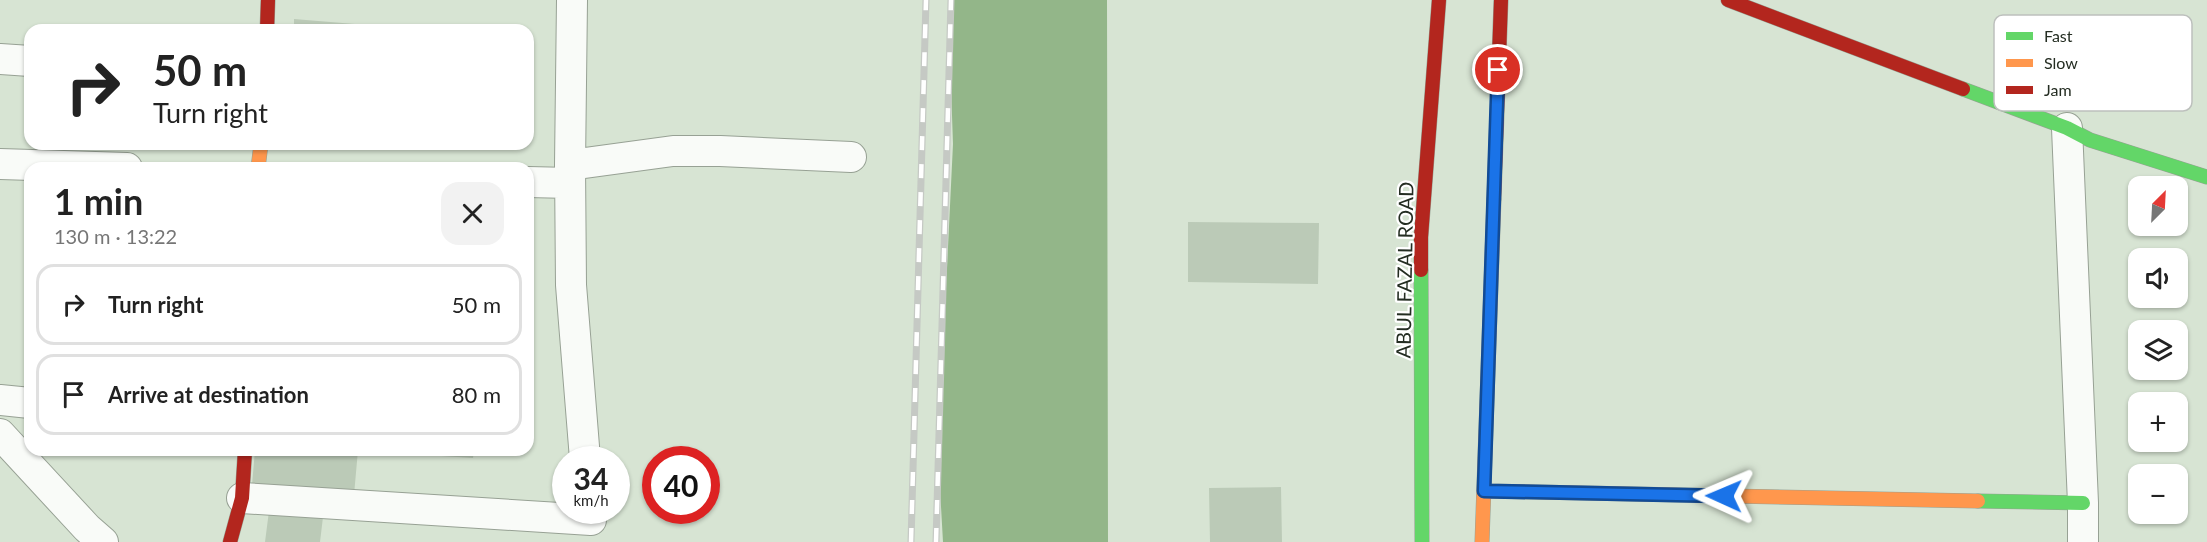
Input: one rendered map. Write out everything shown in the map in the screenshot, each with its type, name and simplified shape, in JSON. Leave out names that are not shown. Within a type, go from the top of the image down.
[{"type":"street","points":[[267,24],[268,0]]},
{"type":"street","points":[[572,0],[571,285],[584,446]]},
{"type":"street","name":"ABUL FAZAL ROAD","points":[[1422,542],[1422,237],[1439,0]]},
{"type":"street","points":[[1482,542],[1501,0]]},
{"type":"street","points":[[1728,0],[1994,100]]},
{"type":"street","points":[[0,59],[24,61]]},
{"type":"street","points":[[2022,111],[2067,128],[2090,140],[2207,177]]},
{"type":"street","points":[[2067,128],[2083,542]]},
{"type":"street","points":[[534,181],[673,151],[851,157]]},
{"type":"street","points":[[0,164],[24,165]]},
{"type":"street","points":[[0,400],[24,402]]},
{"type":"street","points":[[0,434],[87,528],[103,542]]},
{"type":"street","points":[[230,542],[242,498],[245,456]]},
{"type":"street","points":[[1484,491],[2083,503]]},
{"type":"street","points":[[242,498],[552,521]]},
{"type":"shaded area","points":[[948,0],[1107,0],[1108,542],[943,542],[938,453],[953,144]]},
{"type":"building","points":[[294,19],[355,24],[294,24]]},
{"type":"building","points":[[1188,222],[1319,223],[1318,284],[1188,282]]},
{"type":"building","points":[[254,456],[357,456],[354,495],[252,485]]},
{"type":"building","points":[[442,456],[473,456],[473,458]]},
{"type":"building","points":[[1281,487],[1282,542],[1210,542],[1209,488]]},
{"type":"building","points":[[269,511],[323,517],[320,542],[265,542]]},
{"type":"railway","points":[[911,542],[926,0]]},
{"type":"railway","points":[[936,542],[951,0]]},
{"type":"traffic: fast","points":[[1963,89],[1994,101]]},
{"type":"traffic: fast","points":[[2022,111],[2067,128],[2090,140],[2207,177]]},
{"type":"traffic: fast","points":[[1421,270],[1422,542]]},
{"type":"traffic: fast","points":[[1978,501],[2083,503]]},
{"type":"traffic: slow","points":[[259,162],[260,150]]},
{"type":"traffic: slow","points":[[1482,542],[1494,199]]},
{"type":"traffic: slow","points":[[1484,491],[1978,501]]},
{"type":"traffic: jam","points":[[267,24],[268,0]]},
{"type":"traffic: jam","points":[[1421,270],[1421,237],[1439,0]]},
{"type":"traffic: jam","points":[[1494,199],[1501,0]]},
{"type":"traffic: jam","points":[[1728,0],[1963,89]]},
{"type":"traffic: jam","points":[[230,542],[242,498],[245,456]]},
{"type":"route","points":[[1498,70],[1484,491],[1724,496]]}]
